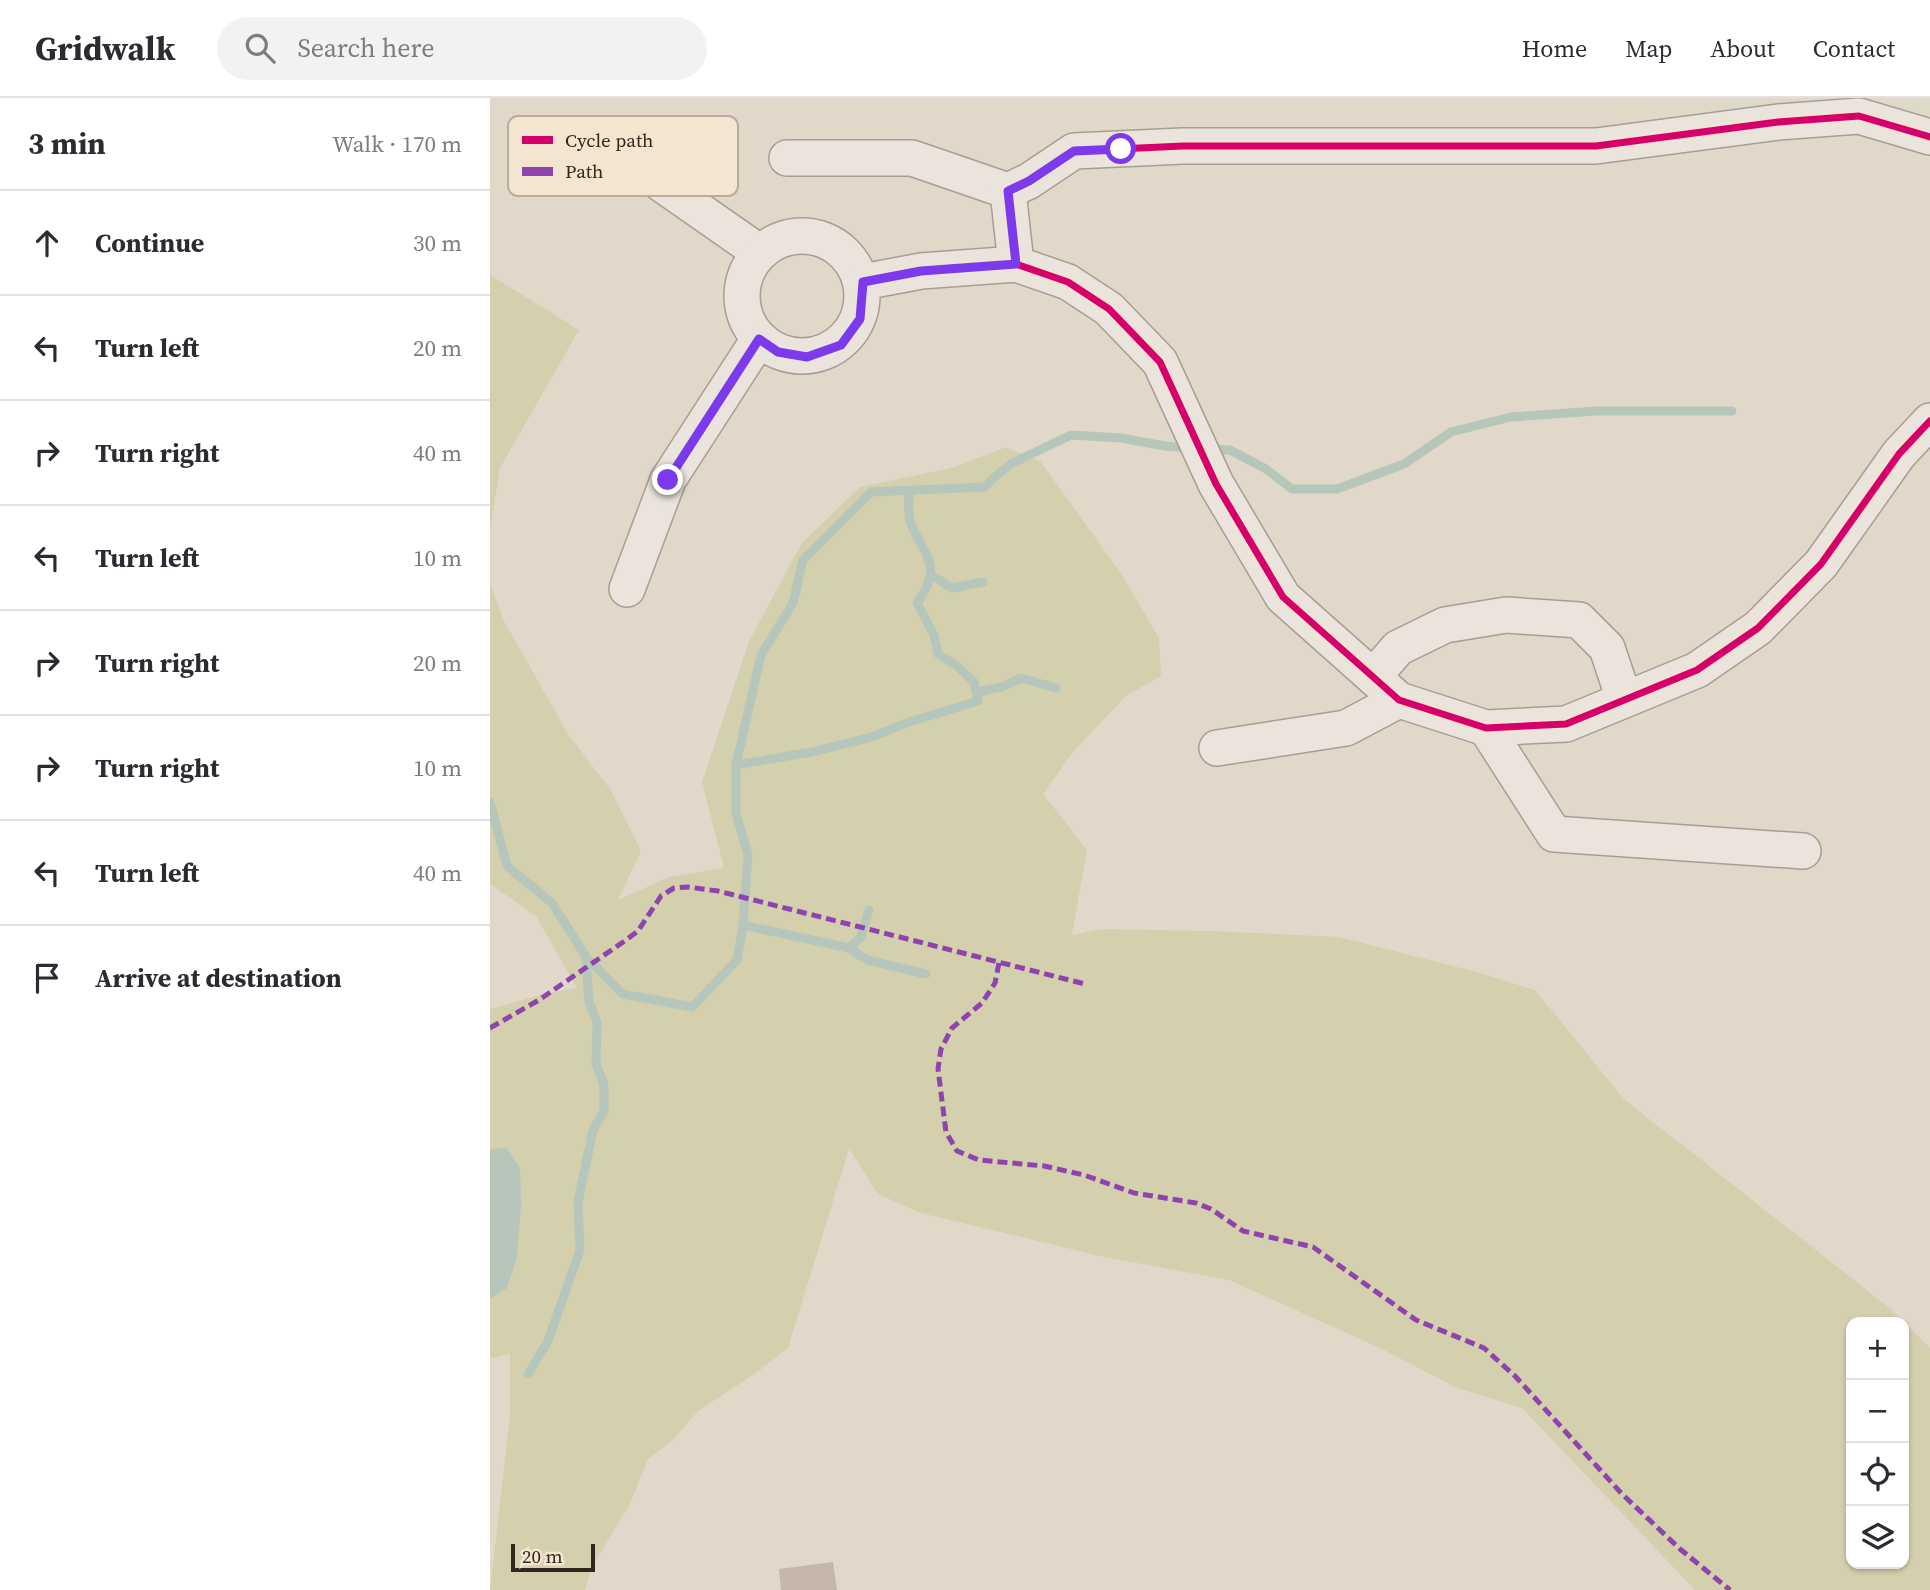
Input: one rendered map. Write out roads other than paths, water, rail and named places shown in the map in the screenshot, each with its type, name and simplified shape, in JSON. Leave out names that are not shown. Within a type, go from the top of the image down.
[{"type":"street","points":[[787,158],[912,158],[1008,191],[1029,181],[1074,151],[1183,146],[1596,146],[1737,127],[1859,116],[1930,136]]},
{"type":"street","points":[[1008,191],[1016,264]]},
{"type":"street","points":[[679,196],[760,252]]},
{"type":"street","points":[[816,236],[849,255],[863,282],[860,319],[841,345],[807,357],[778,352],[759,339],[748,325],[741,296],[746,273],[760,252],[781,238],[816,236]]},
{"type":"street","points":[[863,282],[921,271],[1016,264],[1068,282],[1109,309],[1160,362],[1185,422],[1216,484],[1283,597],[1399,700],[1486,728],[1566,724],[1697,670],[1758,628],[1821,564],[1899,454],[1930,421]]},
{"type":"street","points":[[628,589],[668,480],[759,339]]},
{"type":"street","points":[[1373,677],[1398,648],[1445,625],[1506,615],[1579,620],[1607,648],[1625,699]]},
{"type":"street","points":[[1217,748],[1346,728],[1399,700]]},
{"type":"street","points":[[1486,728],[1554,834],[1803,851]]},
{"type":"waterway","points":[[1208,449],[1230,450],[1266,469],[1292,489],[1337,489],[1404,464],[1451,432],[1511,417],[1597,411],[1732,411]]},
{"type":"waterway","points":[[490,802],[507,866],[552,903],[586,957],[623,994],[692,1007],[737,960],[743,925],[748,855],[736,813],[736,765],[761,655],[793,603],[803,560],[871,492],[984,487],[1010,464],[1071,435],[1121,438],[1191,448]]},
{"type":"waterway","points":[[736,765],[812,752],[872,737],[906,723],[978,701],[974,682],[957,666],[938,654],[934,635],[917,603],[925,590],[931,570],[910,520],[909,491]]},
{"type":"waterway","points":[[931,575],[952,588],[983,582]]},
{"type":"waterway","points":[[976,692],[1002,687],[1021,678],[1056,688]]},
{"type":"waterway","points":[[849,948],[861,937],[869,910]]},
{"type":"waterway","points":[[743,925],[849,948],[867,960],[926,974]]},
{"type":"waterway","points":[[528,1374],[548,1341],[580,1250],[578,1202],[593,1130],[604,1111],[604,1085],[596,1064],[597,1022],[589,1002],[586,957]]}]
